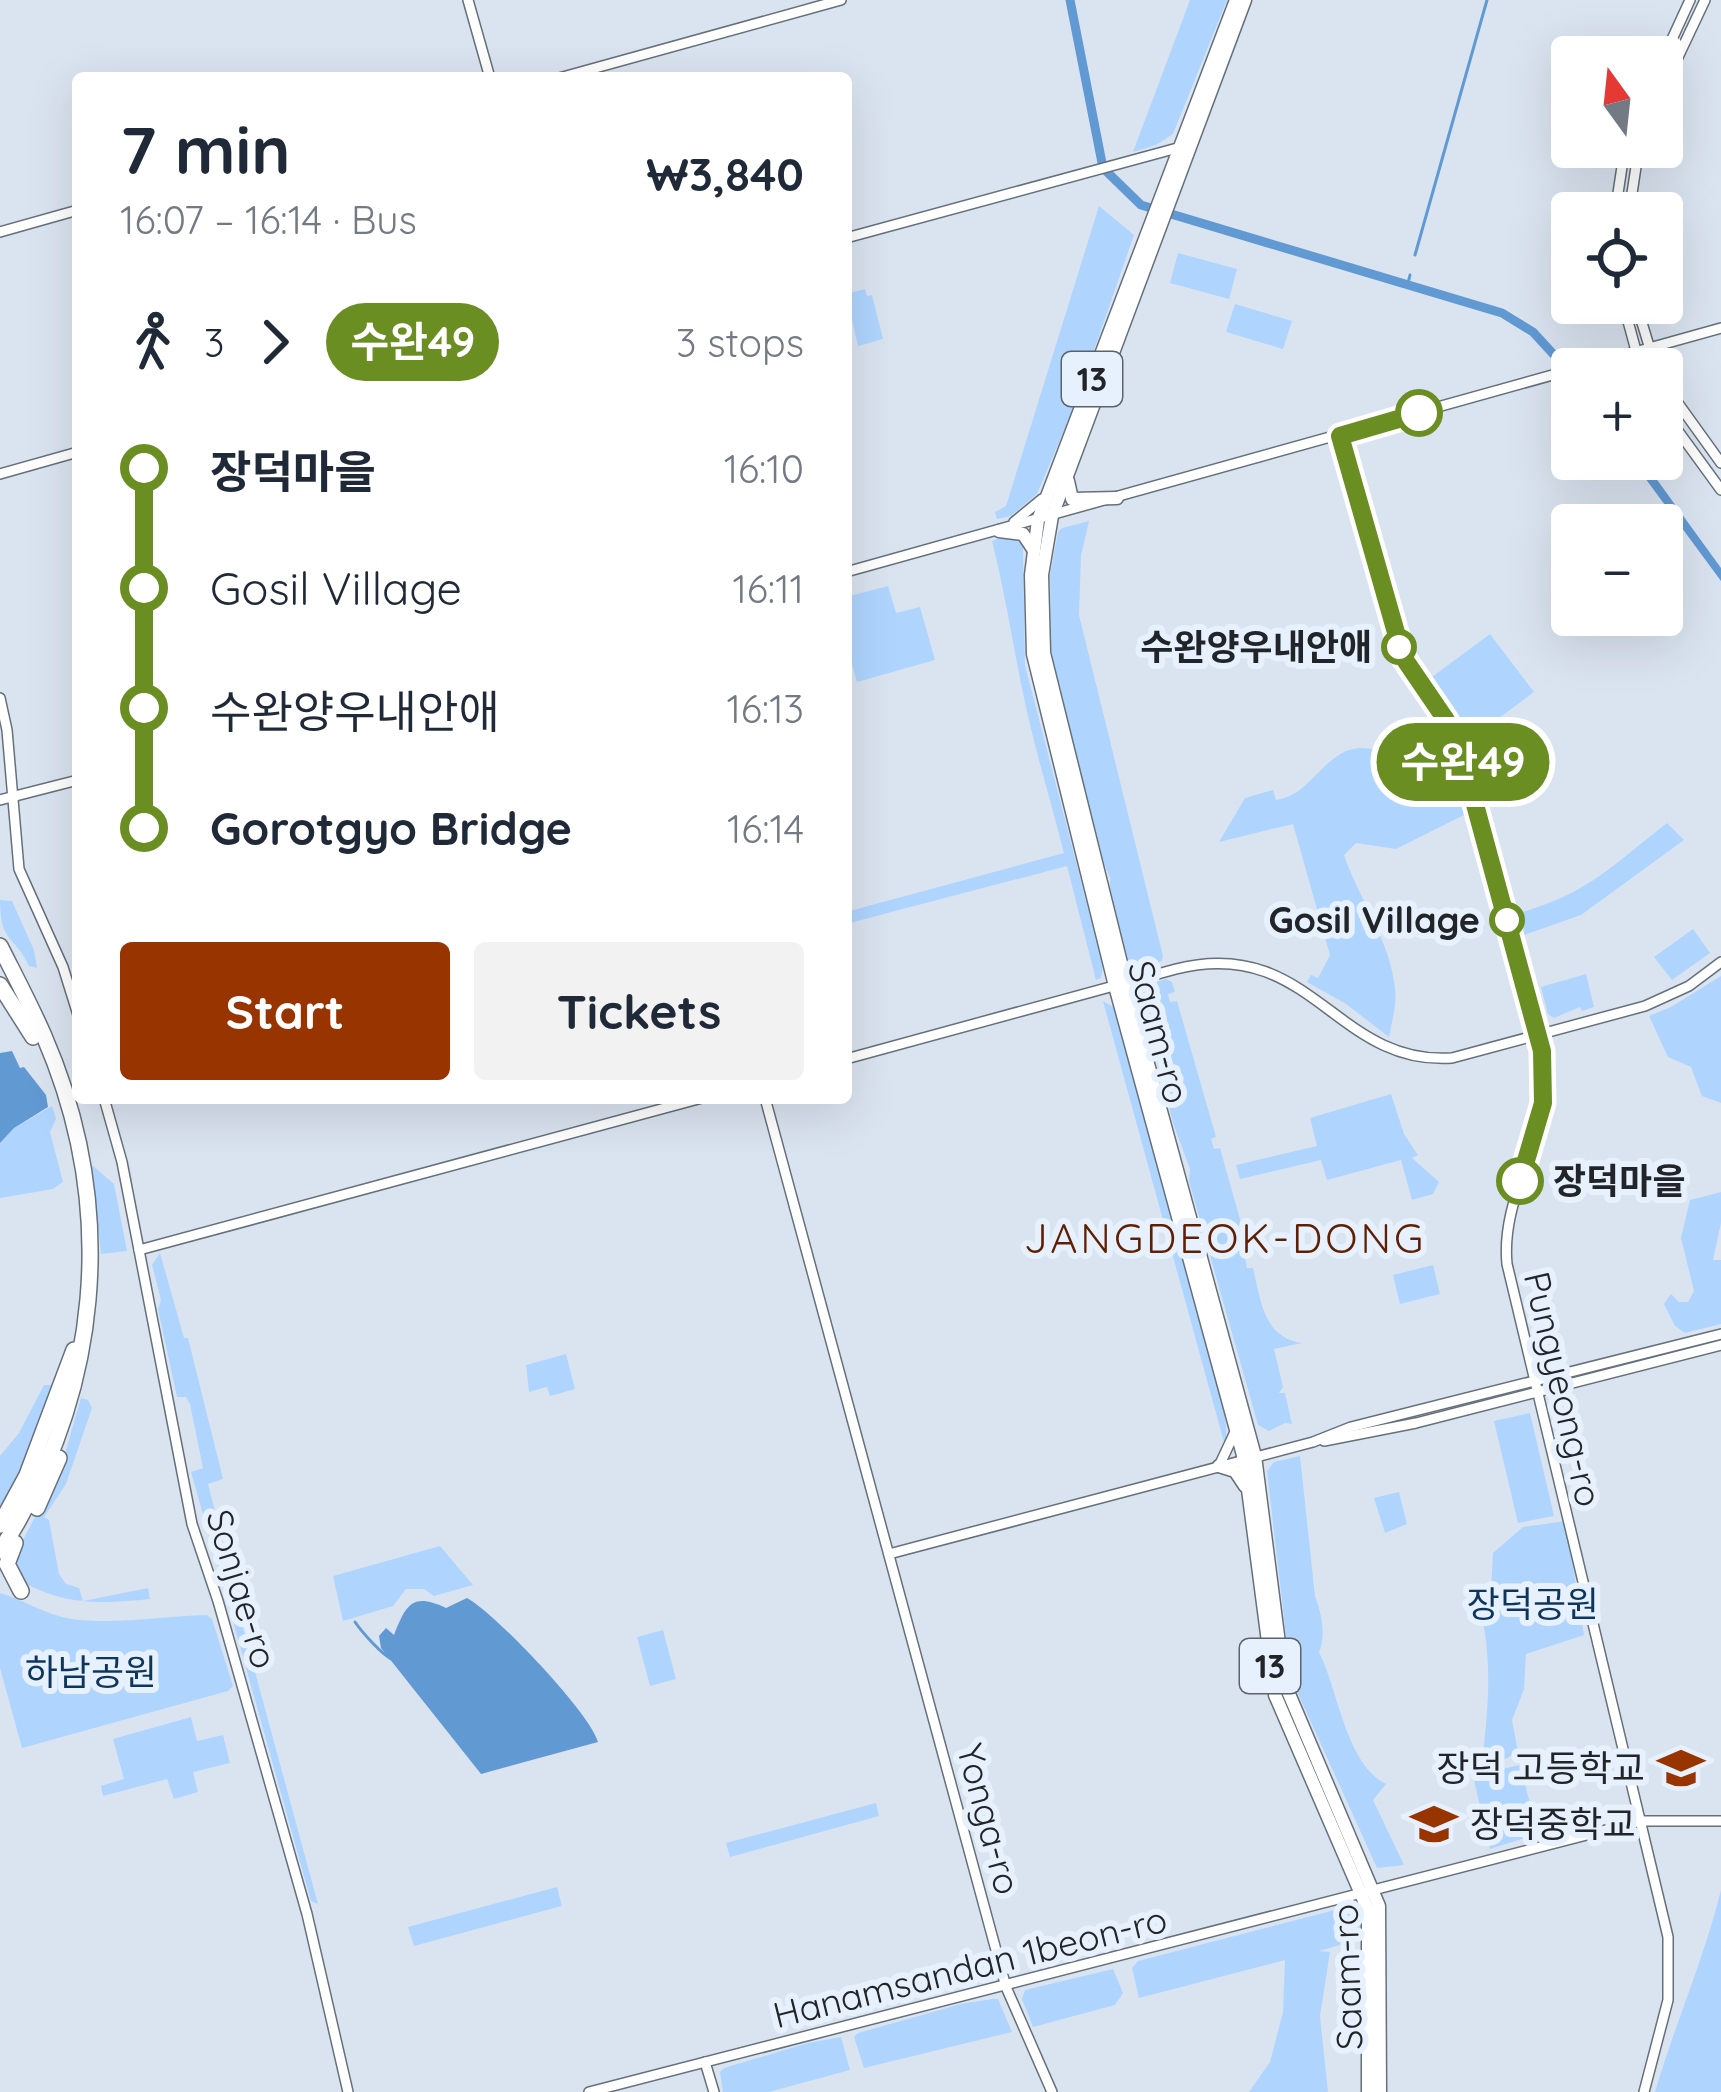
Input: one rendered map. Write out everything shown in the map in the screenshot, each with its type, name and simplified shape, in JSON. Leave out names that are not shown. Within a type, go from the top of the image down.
[{"type":"highway","points":[[0,931],[21,998]]},
{"type":"highway","points":[[0,946],[67,1118],[83,1259],[79,1350],[58,1441],[4,1542],[9,1571],[21,1591],[0,1589]]},
{"type":"highway","points":[[0,962],[21,998]]},
{"type":"highway","points":[[0,985],[21,998]]},
{"type":"main road","points":[[468,0],[488,72]]},
{"type":"main road","points":[[582,72],[842,0]]},
{"type":"main road","name":"Saam-ro","points":[[1240,0],[1068,475],[1033,550],[1033,653],[1234,1422],[1250,1458],[1248,1492],[1275,1695],[1369,1892],[1368,2092]]},
{"type":"main road","points":[[1673,36],[1690,0]]},
{"type":"main road","points":[[1683,47],[1705,0]]},
{"type":"main road","points":[[852,236],[1185,146]]},
{"type":"main road","points":[[0,232],[72,212]]},
{"type":"main road","name":"Saam-ro","points":[[1150,240],[1052,484],[1042,575],[1044,653],[1120,984],[1250,1458],[1287,1697],[1382,1922],[1380,2092]]},
{"type":"main road","points":[[1642,324],[1648,347]]},
{"type":"main road","points":[[1643,348],[1721,328]]},
{"type":"main road","points":[[852,570],[1551,375]]},
{"type":"main road","points":[[1683,410],[1721,463]]},
{"type":"main road","name":"Pungyeong-ro","points":[[1340,436],[1403,657],[1446,720],[1461,753],[1539,1036],[1543,1103],[1511,1209],[1505,1249],[1671,1964],[1668,2000],[1644,2092]]},
{"type":"main road","points":[[1683,438],[1721,490]]},
{"type":"main road","points":[[0,473],[72,454]]},
{"type":"main road","points":[[1068,475],[1067,492],[1072,499],[1117,498]]},
{"type":"main road","points":[[999,530],[1034,508],[1052,484]]},
{"type":"main road","points":[[999,530],[1023,534],[1033,550]]},
{"type":"main road","points":[[0,698],[7,730],[6,799],[20,869],[72,997]]},
{"type":"main road","points":[[6,799],[72,782]]},
{"type":"main road","points":[[852,1057],[1210,961],[1255,966],[1291,982],[1384,1046],[1424,1058],[1465,1056],[1659,1001],[1721,962]]},
{"type":"main road","name":"Sonjae-ro","points":[[105,1104],[192,1524],[301,1892],[348,2092]]},
{"type":"main road","points":[[139,1250],[680,1104]]},
{"type":"main road","name":"Yonga-ro","points":[[767,1104],[1006,1987],[1052,2092]]},
{"type":"main road","points":[[1535,1387],[1721,1334]]},
{"type":"main road","points":[[889,1554],[1313,1442],[1351,1427],[1721,1346]]},
{"type":"main road","points":[[1219,1466],[1233,1441],[1234,1422]]},
{"type":"main road","points":[[1219,1466],[1234,1472],[1248,1492]]},
{"type":"main road","name":"Hanamsandan 1beon-ro","points":[[589,2092],[1641,1821],[1721,1821]]},
{"type":"main road","points":[[705,2062],[712,2092]]},
{"type":"green space","points":[[1190,0],[1227,0],[1173,134],[1133,152]]},
{"type":"green space","points":[[1099,206],[1134,235],[1076,402],[1037,494],[1011,516],[997,519],[995,512],[1006,506]]},
{"type":"green space","points":[[1178,253],[1237,269],[1229,299],[1170,283]]},
{"type":"green space","points":[[865,289],[867,296],[872,295],[883,339],[858,346],[852,292]]},
{"type":"green space","points":[[1235,304],[1292,321],[1283,349],[1226,332]]},
{"type":"green space","points":[[1089,521],[1081,556],[1079,615],[1163,956],[1162,961],[1136,968],[1127,960],[1051,653],[1050,576],[1058,532]]},
{"type":"green space","points":[[1006,536],[1023,545],[1025,665],[1103,966],[1096,980],[1067,866],[852,922],[852,910],[1064,853],[1028,717],[992,541]]},
{"type":"green space","points":[[888,586],[896,613],[920,607],[935,660],[857,682],[852,664],[852,595]]},
{"type":"green space","points":[[1490,634],[1534,692],[1467,742],[1457,718],[1428,680]]},
{"type":"green space","points":[[1432,715],[1449,747],[1466,814],[1396,849],[1356,843],[1344,855],[1392,972],[1395,1001],[1389,1037],[1307,982],[1311,975],[1318,978],[1330,955],[1293,824],[1219,842],[1245,798],[1273,790],[1276,800],[1287,797],[1352,749],[1393,752],[1397,747],[1390,741],[1416,732]]},
{"type":"green space","points":[[1667,823],[1684,840],[1581,915],[1524,935],[1522,912],[1583,886]]},
{"type":"green space","points":[[0,900],[12,901],[37,968],[29,966],[5,932]]},
{"type":"green space","points":[[1693,929],[1710,953],[1672,980],[1654,957]]},
{"type":"green space","points":[[1586,974],[1594,1007],[1582,1011],[1580,1007],[1554,1018],[1548,1014],[1541,987]]},
{"type":"green space","points":[[1721,976],[1721,1103],[1702,1096],[1691,1067],[1668,1057],[1649,1016]]},
{"type":"green space","points":[[1166,979],[1172,982],[1175,992],[1168,994],[1170,1002],[1177,1001],[1216,1137],[1211,1139],[1214,1149],[1220,1148],[1250,1255],[1245,1257],[1247,1268],[1253,1268],[1271,1325],[1302,1343],[1274,1349],[1283,1387],[1279,1393],[1285,1393],[1292,1424],[1269,1431],[1258,1425],[1140,987]]},
{"type":"green space","points":[[1103,1001],[1113,1007],[1218,1383],[1225,1446]]},
{"type":"green space","points":[[1391,1094],[1404,1134],[1418,1155],[1412,1158],[1439,1182],[1433,1194],[1412,1200],[1401,1160],[1327,1180],[1321,1160],[1240,1179],[1236,1165],[1317,1146],[1310,1118]]},
{"type":"green space","points":[[52,1106],[56,1119],[50,1132],[63,1182],[53,1189],[0,1198],[0,1143],[14,1128]]},
{"type":"green space","points":[[92,1165],[114,1184],[127,1251],[101,1254]]},
{"type":"green space","points":[[1721,1192],[1721,1223],[1713,1260],[1721,1260],[1721,1324],[1685,1333],[1675,1326],[1664,1304],[1671,1294],[1679,1302],[1688,1302],[1694,1291],[1681,1238],[1690,1200]]},
{"type":"green space","points":[[160,1253],[184,1338],[188,1338],[223,1479],[208,1484],[236,1592],[223,1585],[191,1472],[203,1468],[190,1404],[186,1397],[177,1397],[158,1309],[161,1300],[152,1265]]},
{"type":"green space","points":[[1433,1265],[1440,1294],[1400,1304],[1393,1275]]},
{"type":"green space","points":[[566,1354],[575,1389],[550,1396],[547,1387],[529,1392],[526,1365]]},
{"type":"green space","points":[[44,1385],[57,1385],[0,1514],[0,1456],[19,1433]]},
{"type":"green space","points":[[81,1398],[92,1408],[66,1484],[44,1517],[49,1520],[59,1574],[66,1584],[79,1588],[83,1601],[49,1594],[17,1578],[12,1561],[61,1467]]},
{"type":"green space","points":[[1530,1413],[1554,1516],[1518,1523],[1494,1421]]},
{"type":"green space","points":[[1300,1456],[1322,1625],[1319,1652],[1352,1744],[1372,1774],[1386,1784],[1373,1800],[1404,1865],[1377,1868],[1291,1678],[1267,1471],[1274,1462]]},
{"type":"green space","points":[[1399,1492],[1407,1524],[1385,1533],[1374,1498]]},
{"type":"green space","name":"장덕공원","points":[[1566,1521],[1584,1635],[1526,1654],[1524,1689],[1512,1720],[1518,1752],[1489,1768],[1482,1764],[1488,1680],[1478,1596],[1491,1592],[1493,1553],[1523,1527]]},
{"type":"green space","points":[[440,1546],[473,1585],[434,1596],[424,1589],[406,1589],[393,1606],[343,1621],[333,1576]]},
{"type":"green space","points":[[148,1588],[150,1599],[115,1602],[83,1601]]},
{"type":"green space","name":"하남공원","points":[[0,1593],[53,1614],[89,1621],[207,1615],[233,1686],[22,1748],[0,1668]]},
{"type":"green space","points":[[236,1602],[318,1904],[311,1901],[231,1614]]},
{"type":"green space","points":[[663,1630],[676,1679],[650,1686],[637,1637]]},
{"type":"green space","points":[[191,1717],[197,1741],[223,1735],[230,1763],[193,1772],[198,1792],[174,1799],[167,1779],[103,1796],[101,1786],[124,1779],[113,1739]]},
{"type":"green space","points":[[1520,1765],[1538,1834],[1490,1849],[1473,1776]]},
{"type":"green space","points":[[876,1803],[879,1816],[730,1857],[726,1843]]},
{"type":"green space","points":[[557,1887],[562,1906],[414,1946],[408,1927]]},
{"type":"green space","points":[[1721,1890],[1721,2092],[1655,2092],[1706,1941]]},
{"type":"green space","points":[[1355,1908],[1364,1938],[1319,1951],[1330,1952],[1320,2016],[1328,2092],[1249,2092],[1270,2062],[1283,2012],[1285,1960],[1139,1998],[1132,1968],[1138,1961]]},
{"type":"green space","points":[[1113,1969],[1123,1993],[1115,2005],[1033,2027],[1022,1999],[1025,1990]]},
{"type":"green space","points":[[998,1999],[1012,2032],[864,2068],[854,2037],[858,2033],[961,2004]]},
{"type":"green space","points":[[841,2037],[850,2070],[769,2092],[723,2092],[720,2072],[724,2068]]},
{"type":"shaded area","points":[[1646,480],[1657,480],[1675,504],[1664,504]]},
{"type":"shaded area","points":[[1683,516],[1721,568],[1721,581],[1683,529]]},
{"type":"shaded area","points":[[12,1051],[20,1068],[46,1095],[48,1107],[0,1143],[0,1053]]},
{"type":"shaded area","points":[[467,1598],[540,1665],[579,1710],[598,1742],[481,1774],[381,1648],[379,1636],[386,1628],[394,1635],[412,1604],[425,1601],[446,1608]]},
{"type":"waterway","points":[[1070,0],[1103,168],[1141,205],[1502,313],[1533,332],[1551,352]]},
{"type":"waterway","points":[[1415,255],[1487,0]]},
{"type":"waterway","points":[[1408,283],[1410,275]]},
{"type":"waterway","points":[[355,1622],[393,1660]]},
{"type":"bus line","name":"수완49","points":[[1419,413],[1340,436],[1403,657],[1446,720],[1461,753],[1539,1036],[1545,1092],[1520,1181]]},
{"type":"place","name":"수완양우내안애","points":[[1399,647]]},
{"type":"place","name":"Gosil Village","points":[[1507,920]]},
{"type":"place","name":"장덕마을","points":[[1520,1181]]},
{"type":"place","name":"장덕 고등학교","points":[[1681,1768]]},
{"type":"place","name":"장덕중학교","points":[[1434,1824]]},
{"type":"district","name":"JANGDEOK-DONG","points":[[1225,1238]]}]
